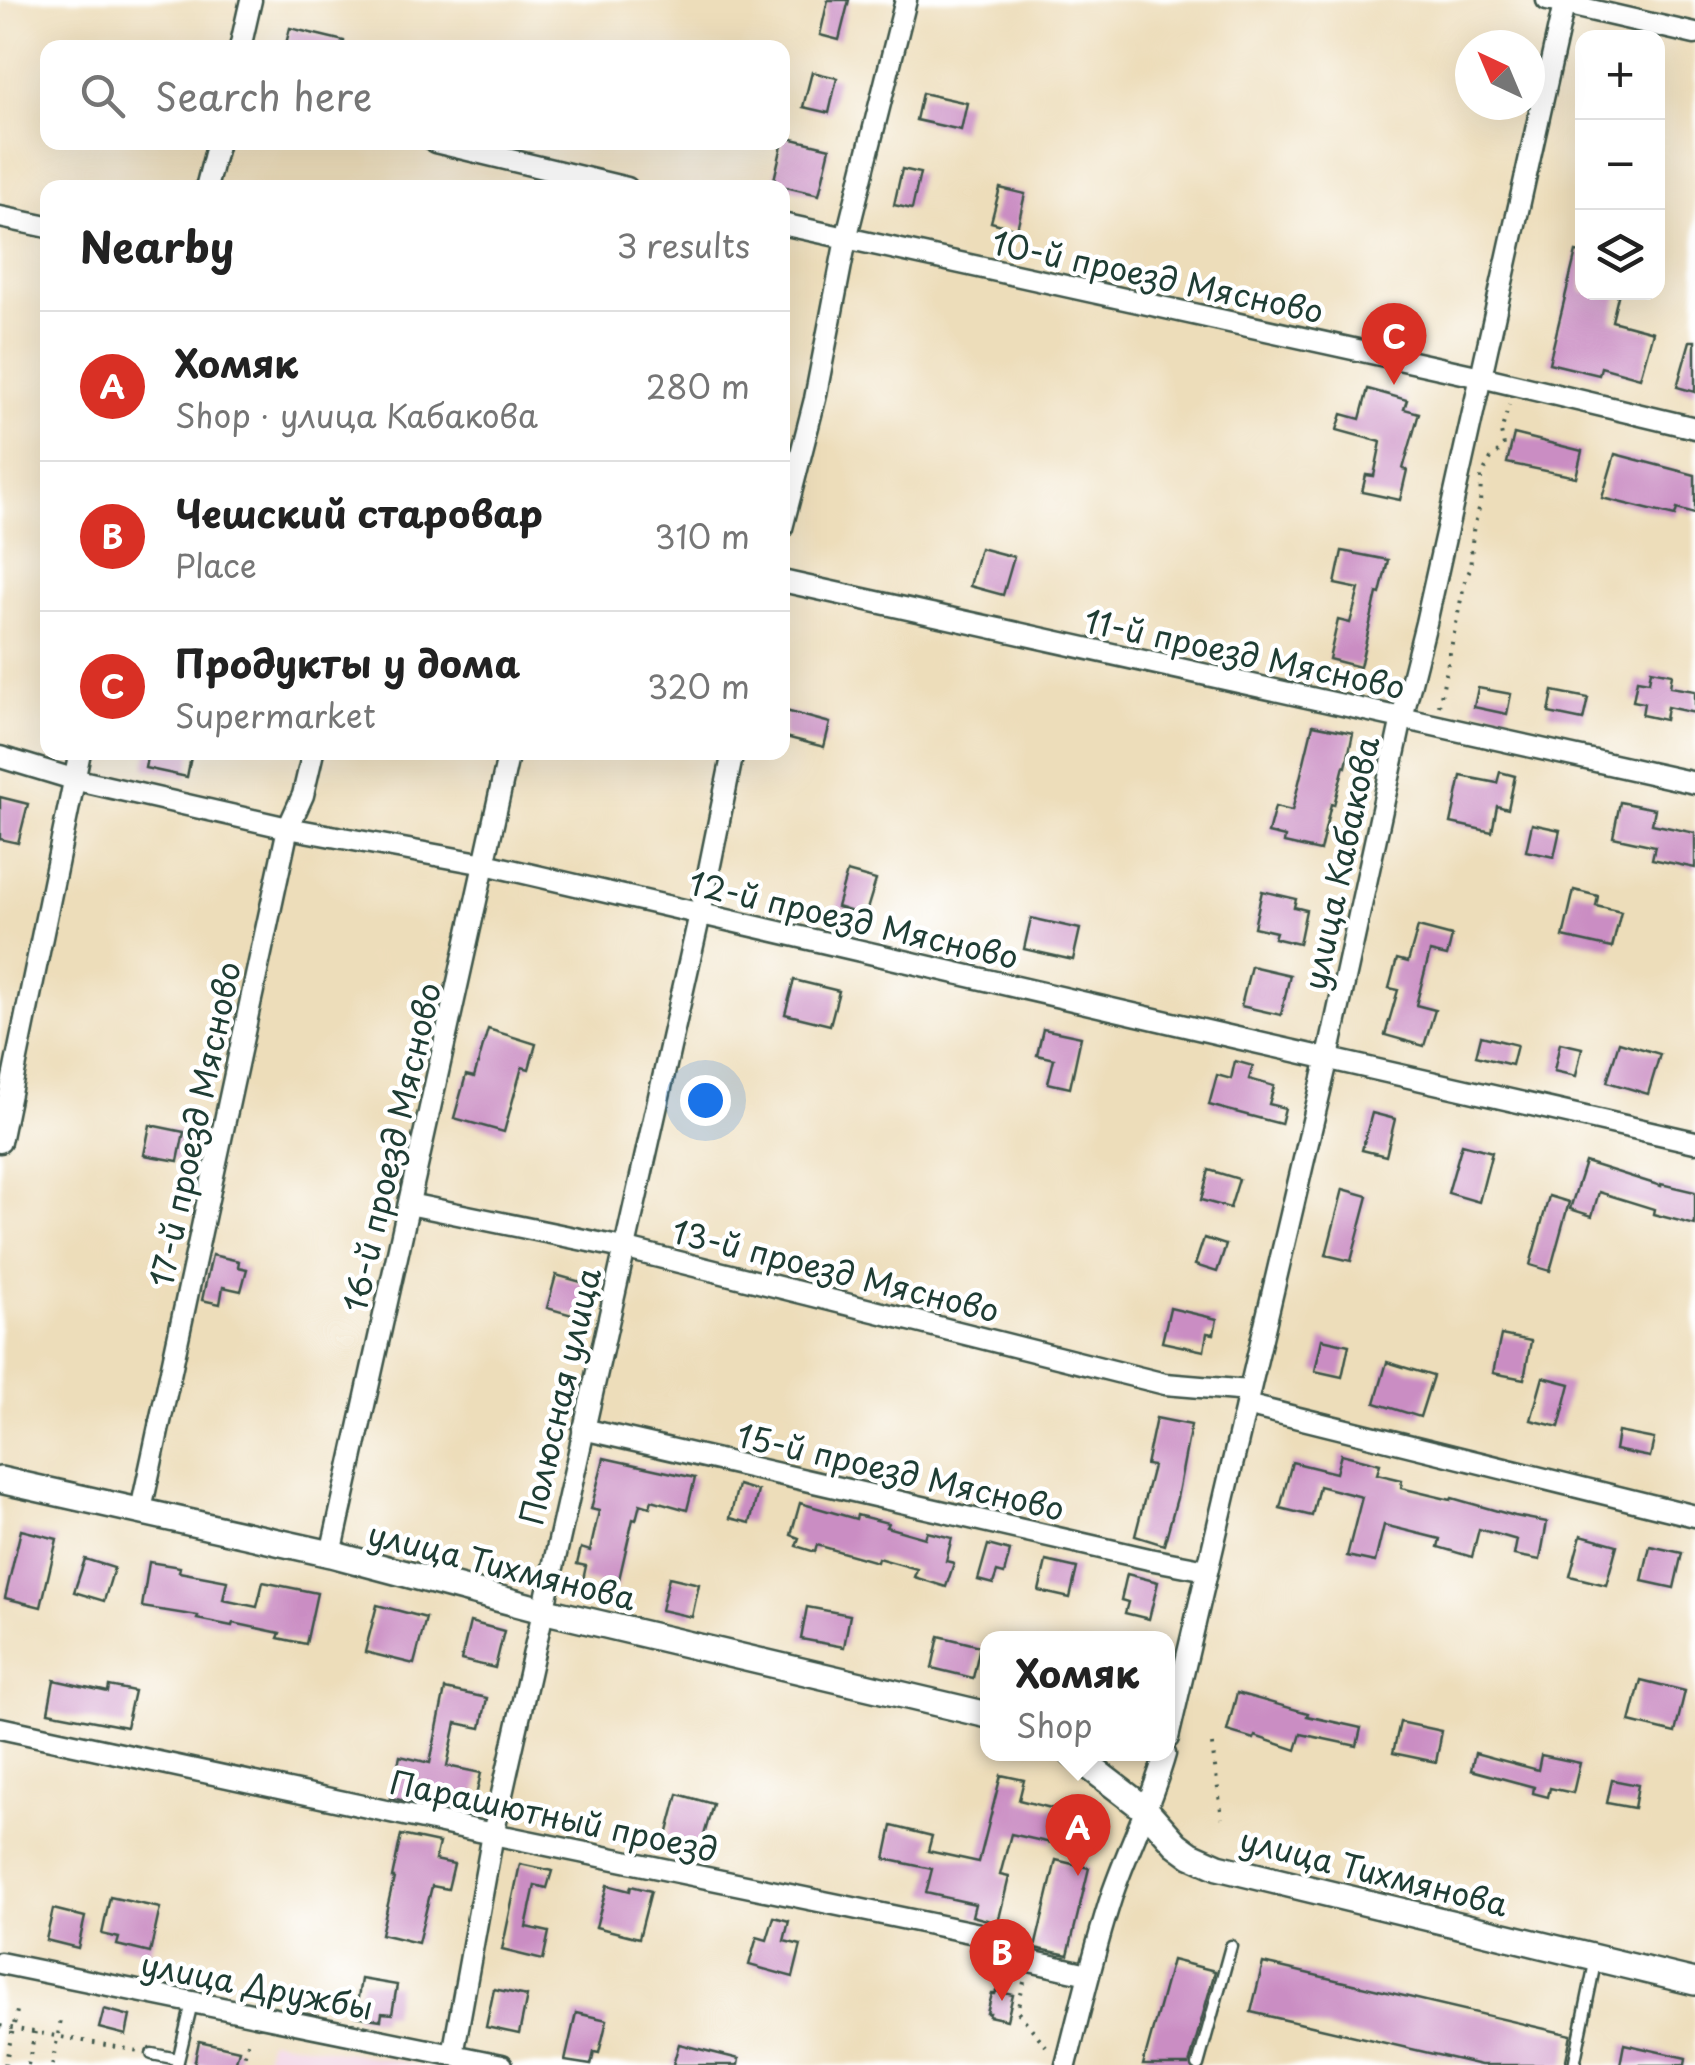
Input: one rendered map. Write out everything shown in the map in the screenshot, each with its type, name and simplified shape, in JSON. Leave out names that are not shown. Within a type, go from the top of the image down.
[{"type":"street","points":[[242,40],[251,0]]},
{"type":"street","points":[[790,497],[815,399],[846,239],[906,0]]},
{"type":"street","points":[[1559,1],[1695,34]]},
{"type":"street","name":"улица Кабакова","points":[[1175,1708],[1426,623],[1559,1]]},
{"type":"street","points":[[208,180],[216,150]]},
{"type":"street","points":[[468,150],[593,180]]},
{"type":"street","points":[[0,218],[40,226]]},
{"type":"street","name":"10-й проезд Мясново","points":[[790,226],[1695,428]]},
{"type":"street","name":"11-й проезд Мясново","points":[[790,583],[1695,783]]},
{"type":"street","name":"12-й проезд Мясново","points":[[0,757],[74,779],[288,828],[484,864],[1695,1142]]},
{"type":"street","points":[[0,1142],[78,760]]},
{"type":"street","name":"17-й проезд Мясново","points":[[140,1510],[288,828],[304,795],[311,760]]},
{"type":"street","name":"16-й проезд Мясново","points":[[330,1554],[507,760]]},
{"type":"street","name":"Полюсная улица","points":[[453,2055],[493,1834],[732,760]]},
{"type":"street","name":"13-й проезд Мясново","points":[[409,1204],[624,1248],[1165,1384],[1247,1398],[1695,1516]]},
{"type":"street","name":"15-й проезд Мясново","points":[[583,1429],[1207,1570]]},
{"type":"street","name":"улица Тихмянова","points":[[0,1480],[330,1554],[542,1610],[980,1714]]},
{"type":"street","name":"Парашютный проезд","points":[[0,1728],[999,1938],[1016,1958],[1088,1974]]},
{"type":"street","name":"улица Тихмянова","points":[[1082,1761],[1146,1810],[1190,1855],[1218,1867],[1695,1982]]},
{"type":"street","points":[[1066,2065],[1114,1891],[1162,1761]]},
{"type":"street","name":"улица Дружбы","points":[[0,1963],[502,2065]]},
{"type":"lane","points":[[1198,2065],[1231,1946]]},
{"type":"lane","points":[[1574,2065],[1596,1958]]},
{"type":"lane","points":[[152,2054],[178,2062],[192,2003]]},
{"type":"path","points":[[1436,726],[1470,570],[1481,477],[1504,446],[1502,432],[1515,386]]},
{"type":"path","points":[[1212,1745],[1222,1818]]},
{"type":"path","points":[[1029,1961],[1017,2011],[1046,2046]]},
{"type":"path","points":[[4,2065],[17,2012]]},
{"type":"path","points":[[242,2065],[254,2016]]},
{"type":"path","points":[[52,2065],[61,2020]]},
{"type":"path","points":[[0,2026],[152,2054]]},
{"type":"path","points":[[28,2065],[35,2032]]},
{"type":"shaded area","points":[[269,2039],[421,2065],[263,2065]]},
{"type":"building","points":[[828,0],[849,0],[839,40],[820,35]]},
{"type":"building","points":[[290,28],[340,40],[287,40]]},
{"type":"building","points":[[812,72],[837,78],[829,113],[803,107]]},
{"type":"building","points":[[922,93],[967,103],[961,130],[916,120]]},
{"type":"building","points":[[790,138],[830,148],[819,195],[790,188],[790,180],[774,180],[781,150],[790,150]]},
{"type":"building","points":[[902,169],[920,173],[912,209],[894,205]]},
{"type":"building","points":[[1000,188],[1025,194],[1017,229],[991,222]]},
{"type":"building","points":[[1575,256],[1575,300],[1617,300],[1612,321],[1653,332],[1640,378],[1601,367],[1599,375],[1549,363]]},
{"type":"building","points":[[1690,341],[1695,341],[1695,392],[1677,387]]},
{"type":"building","points":[[1368,389],[1407,400],[1404,409],[1419,413],[1403,469],[1407,470],[1400,500],[1362,492],[1366,475],[1374,476],[1381,442],[1337,430],[1342,414],[1360,419]]},
{"type":"building","points":[[1514,434],[1582,451],[1576,477],[1507,463]]},
{"type":"building","points":[[1615,454],[1695,475],[1695,514],[1677,509],[1675,516],[1602,498]]},
{"type":"building","points":[[980,548],[1014,557],[1003,595],[970,586]]},
{"type":"building","points":[[1342,551],[1388,560],[1360,667],[1329,659],[1338,620],[1350,623],[1359,589],[1335,584]]},
{"type":"building","points":[[1651,670],[1672,674],[1670,687],[1695,691],[1695,713],[1667,707],[1665,720],[1642,715],[1644,703],[1633,701],[1637,680],[1649,682]]},
{"type":"building","points":[[1478,688],[1511,694],[1507,714],[1474,707]]},
{"type":"building","points":[[1553,691],[1588,698],[1583,720],[1549,713]]},
{"type":"building","points":[[790,712],[830,723],[824,747],[790,738]]},
{"type":"building","points":[[1313,725],[1353,733],[1320,851],[1284,843],[1285,837],[1268,833],[1275,807],[1292,811]]},
{"type":"building","points":[[146,760],[190,760],[187,777],[145,768]]},
{"type":"building","points":[[1500,772],[1515,776],[1508,809],[1497,806],[1492,832],[1451,823],[1461,776],[1497,783]]},
{"type":"building","points":[[0,797],[28,804],[18,843],[0,839]]},
{"type":"building","points":[[1620,802],[1655,809],[1652,824],[1695,833],[1695,868],[1652,859],[1655,846],[1613,837]]},
{"type":"building","points":[[1532,824],[1560,830],[1554,857],[1526,851]]},
{"type":"building","points":[[847,872],[876,880],[865,916],[837,907]]},
{"type":"building","points":[[1574,890],[1598,896],[1596,906],[1621,912],[1612,948],[1563,937]]},
{"type":"building","points":[[1262,891],[1296,899],[1294,907],[1306,910],[1299,944],[1274,938],[1276,932],[1254,927]]},
{"type":"building","points":[[1031,918],[1080,929],[1073,960],[1024,949]]},
{"type":"building","points":[[1418,927],[1452,936],[1447,956],[1430,952],[1416,1005],[1435,1010],[1424,1046],[1385,1035],[1398,990],[1389,988],[1397,959],[1408,962]]},
{"type":"building","points":[[1251,966],[1290,975],[1281,1015],[1241,1006]]},
{"type":"building","points":[[794,980],[839,991],[830,1025],[785,1014]]},
{"type":"building","points":[[488,1029],[536,1044],[529,1069],[522,1067],[504,1132],[454,1118],[466,1075],[474,1077]]},
{"type":"building","points":[[1043,1029],[1081,1037],[1070,1088],[1048,1083],[1054,1059],[1037,1055]]},
{"type":"building","points":[[1481,1036],[1517,1045],[1512,1065],[1476,1056]]},
{"type":"building","points":[[1619,1042],[1660,1054],[1648,1094],[1607,1082]]},
{"type":"building","points":[[1560,1043],[1582,1048],[1576,1076],[1554,1071]]},
{"type":"building","points":[[1235,1061],[1253,1066],[1249,1079],[1274,1086],[1269,1104],[1285,1108],[1281,1124],[1209,1105],[1217,1075],[1231,1079]]},
{"type":"building","points":[[1372,1113],[1395,1119],[1386,1156],[1362,1150]]},
{"type":"building","points":[[150,1125],[184,1132],[178,1161],[144,1155]]},
{"type":"building","points":[[1462,1144],[1492,1152],[1479,1202],[1448,1193]]},
{"type":"building","points":[[1585,1162],[1661,1186],[1695,1192],[1695,1225],[1653,1214],[1654,1209],[1599,1192],[1592,1216],[1570,1209]]},
{"type":"building","points":[[1209,1170],[1239,1179],[1230,1208],[1201,1200]]},
{"type":"building","points":[[1343,1189],[1368,1196],[1351,1261],[1326,1255]]},
{"type":"building","points":[[1549,1196],[1569,1202],[1550,1271],[1530,1265]]},
{"type":"building","points":[[1204,1238],[1226,1245],[1217,1272],[1195,1265]]},
{"type":"building","points":[[212,1255],[239,1261],[238,1267],[247,1269],[241,1291],[223,1287],[220,1304],[202,1300]]},
{"type":"building","points":[[556,1275],[592,1285],[583,1318],[547,1308]]},
{"type":"building","points":[[1170,1308],[1217,1319],[1214,1334],[1207,1333],[1204,1351],[1162,1342]]},
{"type":"building","points":[[1501,1335],[1531,1341],[1524,1379],[1493,1373]]},
{"type":"building","points":[[1322,1339],[1349,1345],[1342,1377],[1315,1371]]},
{"type":"building","points":[[1387,1362],[1433,1376],[1420,1417],[1375,1403]]},
{"type":"building","points":[[1543,1377],[1570,1384],[1559,1427],[1531,1420]]},
{"type":"building","points":[[1156,1418],[1191,1425],[1164,1545],[1135,1536],[1153,1466],[1146,1465]]},
{"type":"building","points":[[1618,1432],[1654,1439],[1650,1457],[1615,1450]]},
{"type":"building","points":[[1341,1454],[1380,1464],[1377,1474],[1402,1480],[1401,1488],[1547,1522],[1540,1560],[1514,1555],[1517,1540],[1479,1529],[1472,1557],[1438,1547],[1440,1539],[1384,1525],[1375,1562],[1347,1556],[1362,1497],[1319,1486],[1312,1516],[1280,1508],[1292,1462],[1336,1473]]},
{"type":"building","points":[[604,1458],[695,1478],[687,1510],[652,1500],[650,1507],[640,1504],[617,1588],[583,1580],[586,1566],[577,1564],[581,1548],[590,1551],[599,1511],[591,1509]]},
{"type":"building","points":[[738,1485],[758,1491],[750,1523],[730,1518]]},
{"type":"building","points":[[800,1503],[856,1519],[857,1515],[888,1523],[886,1527],[925,1538],[927,1532],[952,1538],[946,1561],[954,1563],[946,1587],[914,1577],[917,1569],[878,1558],[877,1562],[817,1545],[815,1552],[796,1546],[799,1538],[791,1535]]},
{"type":"building","points":[[21,1530],[57,1539],[41,1607],[5,1598]]},
{"type":"building","points":[[1581,1535],[1617,1545],[1606,1585],[1570,1576]]},
{"type":"building","points":[[988,1545],[1010,1551],[1004,1574],[997,1572],[993,1584],[978,1580]]},
{"type":"building","points":[[1650,1546],[1682,1553],[1674,1588],[1642,1581]]},
{"type":"building","points":[[85,1559],[114,1568],[104,1601],[74,1592]]},
{"type":"building","points":[[1046,1561],[1077,1568],[1070,1598],[1039,1591]]},
{"type":"building","points":[[149,1562],[227,1581],[223,1600],[257,1607],[263,1582],[317,1593],[306,1644],[278,1638],[280,1633],[142,1607]]},
{"type":"building","points":[[1127,1574],[1158,1582],[1149,1619],[1125,1613],[1128,1602],[1121,1600]]},
{"type":"building","points":[[669,1577],[699,1584],[692,1617],[661,1610]]},
{"type":"building","points":[[377,1605],[426,1618],[414,1664],[365,1652]]},
{"type":"building","points":[[807,1607],[850,1615],[844,1647],[801,1639]]},
{"type":"building","points":[[470,1622],[504,1631],[495,1668],[461,1660]]},
{"type":"building","points":[[939,1636],[980,1646],[973,1678],[932,1668]]},
{"type":"building","points":[[54,1680],[108,1692],[109,1686],[134,1691],[126,1727],[48,1712]]},
{"type":"building","points":[[1641,1680],[1685,1691],[1675,1733],[1630,1722]]},
{"type":"building","points":[[445,1689],[487,1698],[481,1728],[456,1723],[447,1766],[481,1773],[472,1815],[391,1798],[400,1756],[430,1763]]},
{"type":"building","points":[[1237,1693],[1308,1713],[1307,1716],[1361,1728],[1357,1746],[1301,1734],[1296,1750],[1227,1731]]},
{"type":"building","points":[[1400,1722],[1442,1731],[1436,1762],[1393,1753]]},
{"type":"building","points":[[1475,1753],[1538,1770],[1541,1755],[1580,1763],[1573,1793],[1550,1788],[1548,1797],[1533,1793],[1534,1787],[1471,1770]]},
{"type":"building","points":[[1001,1775],[1024,1780],[1019,1800],[1059,1810],[1051,1843],[1011,1834],[1000,1875],[1009,1877],[998,1923],[972,1916],[975,1904],[926,1893],[932,1869],[885,1859],[892,1826],[932,1836],[928,1851],[979,1862]]},
{"type":"building","points":[[1612,1780],[1638,1785],[1634,1808],[1607,1803]]},
{"type":"building","points":[[678,1794],[713,1804],[698,1856],[664,1847]]},
{"type":"building","points":[[401,1835],[439,1843],[435,1860],[454,1864],[448,1889],[432,1886],[418,1943],[381,1934]]},
{"type":"building","points":[[1056,1860],[1089,1868],[1068,1955],[1035,1948]]},
{"type":"building","points":[[520,1864],[552,1871],[547,1888],[535,1885],[526,1927],[549,1932],[543,1960],[502,1950]]},
{"type":"building","points":[[607,1885],[651,1891],[639,1938],[596,1927]]},
{"type":"building","points":[[110,1897],[160,1908],[150,1953],[117,1945],[119,1938],[102,1934]]},
{"type":"building","points":[[53,1909],[85,1917],[78,1948],[46,1940]]},
{"type":"building","points":[[774,1917],[789,1921],[784,1941],[801,1945],[793,1977],[749,1965],[757,1937],[767,1940]]},
{"type":"building","points":[[1172,1960],[1215,1971],[1189,2065],[1143,2065]]},
{"type":"building","points":[[1263,1963],[1571,2035],[1565,2065],[1481,2065],[1251,2012]]},
{"type":"building","points":[[361,1979],[397,1985],[392,2014],[382,2013],[381,2020],[355,2016]]},
{"type":"building","points":[[494,1989],[527,1996],[519,2034],[486,2027]]},
{"type":"building","points":[[996,1991],[1013,1995],[1007,2020],[987,2013]]},
{"type":"building","points":[[104,2009],[130,2016],[126,2035],[99,2028]]},
{"type":"building","points":[[576,2013],[607,2020],[599,2053],[594,2052],[591,2065],[565,2061]]},
{"type":"building","points":[[199,2041],[239,2050],[235,2065],[194,2065]]},
{"type":"building","points":[[679,2044],[739,2059],[738,2065],[673,2065]]},
{"type":"building","points":[[1624,2044],[1686,2058],[1685,2065],[1620,2065]]},
{"type":"place","name":"Продукты у дома","points":[[1394,385]]},
{"type":"place","name":"Хомяк","points":[[1078,1876]]},
{"type":"place","name":"Чешский старовар","points":[[1002,2001]]}]
